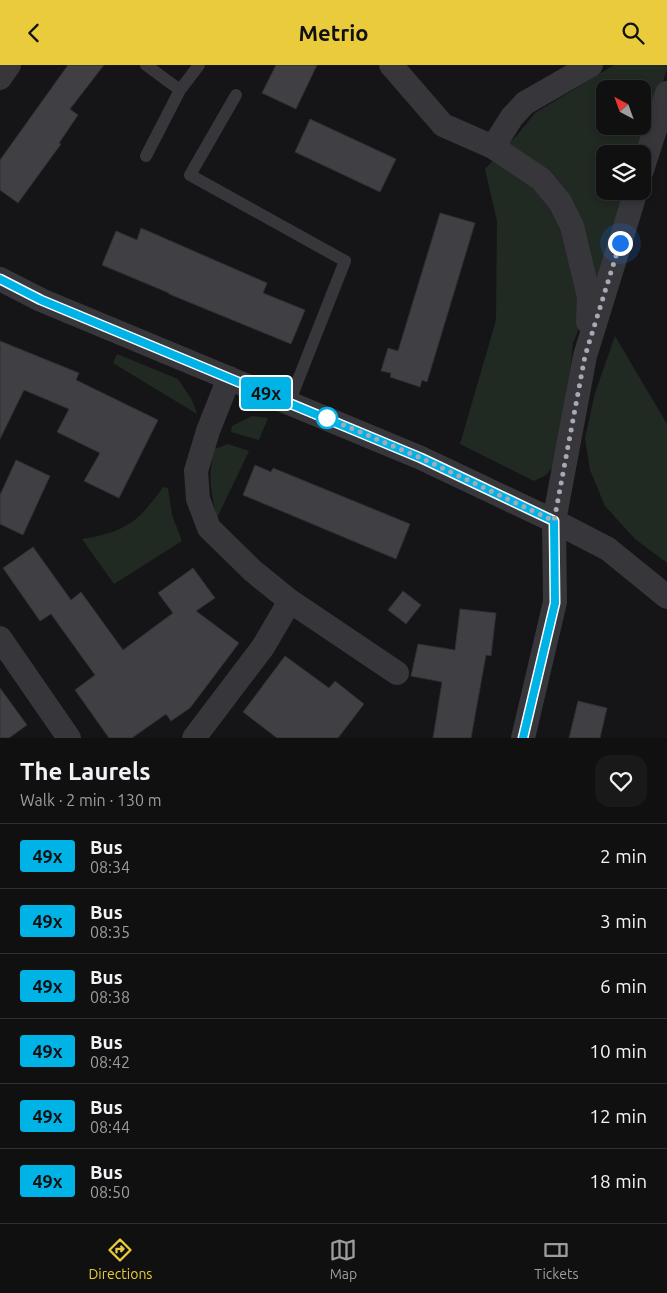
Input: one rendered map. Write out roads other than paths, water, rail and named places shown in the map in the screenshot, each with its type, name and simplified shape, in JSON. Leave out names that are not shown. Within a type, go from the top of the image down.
[{"type":"street","points":[[0,77],[9,65]]},
{"type":"street","points":[[391,65],[443,125],[493,147],[541,179],[560,202],[572,226],[590,297],[585,356],[554,521],[555,603],[523,738]]},
{"type":"street","points":[[493,147],[512,117],[525,103],[576,69]]},
{"type":"street","points":[[650,145],[667,93]]},
{"type":"street","points":[[585,356],[633,200]]},
{"type":"street","points":[[0,279],[41,300],[421,458],[554,521],[608,549],[667,597]]},
{"type":"street","points":[[229,378],[208,431],[196,471],[198,499],[209,529],[253,571],[290,601],[397,673]]},
{"type":"street","points":[[194,738],[263,647],[290,601]]},
{"type":"street","points":[[0,638],[69,738]]},
{"type":"lane","points":[[146,65],[180,90]]},
{"type":"lane","points":[[146,156],[180,90],[199,65]]},
{"type":"lane","points":[[236,95],[190,175],[345,261],[290,403]]}]
